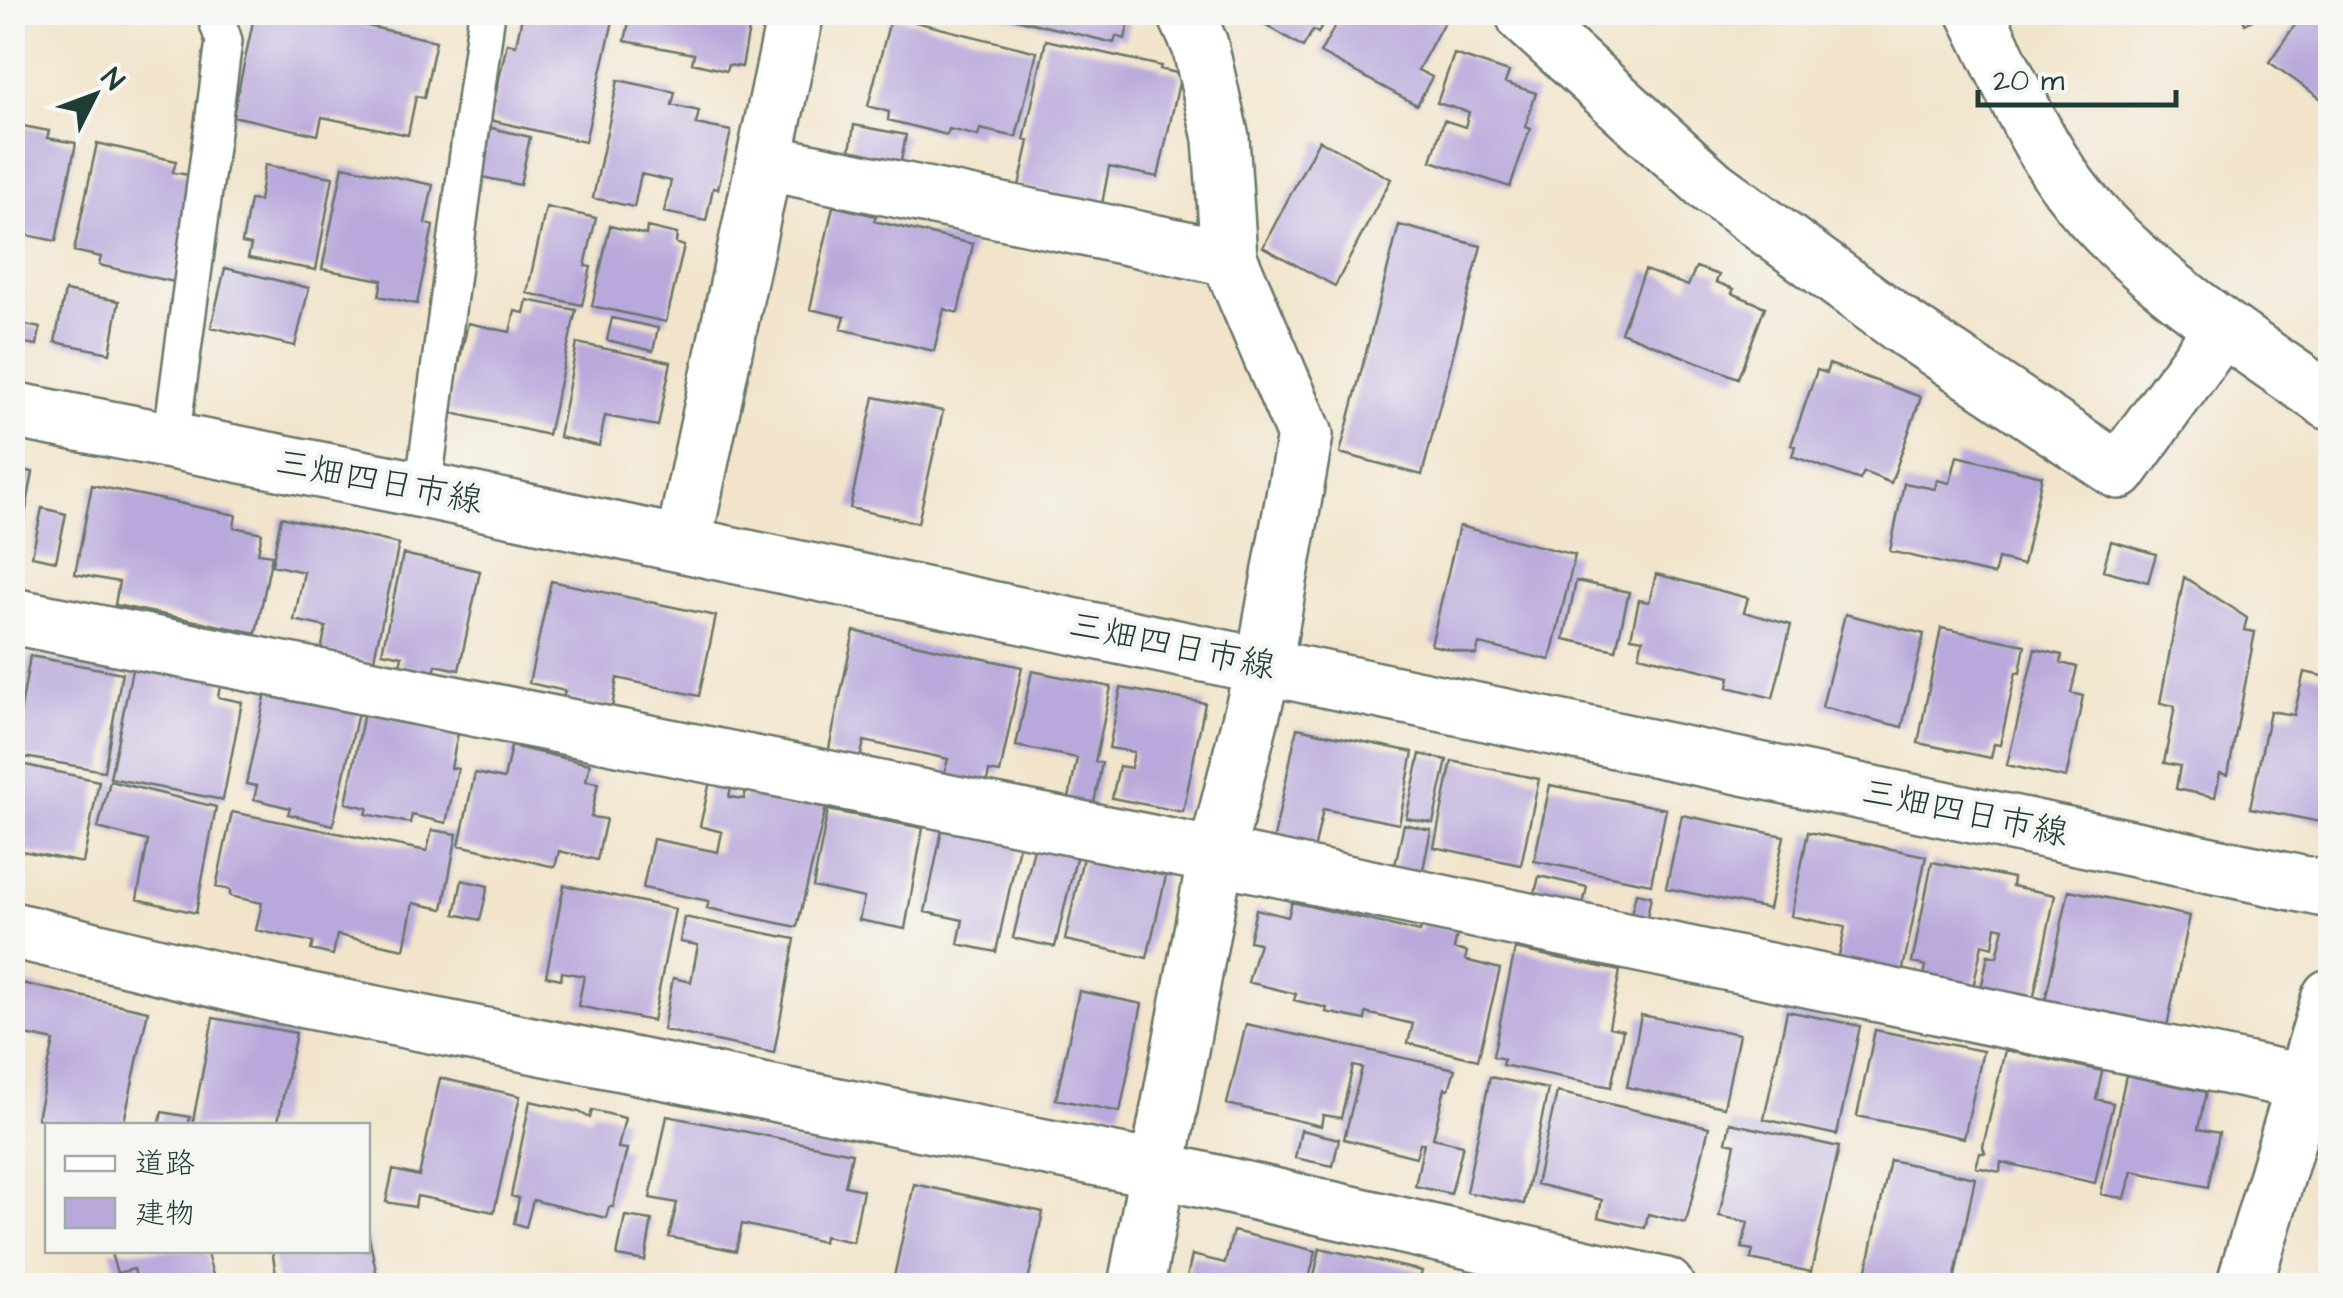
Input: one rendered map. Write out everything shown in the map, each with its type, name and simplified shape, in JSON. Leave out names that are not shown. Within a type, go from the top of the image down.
[{"type":"street","points":[[684,544],[796,12]]},
{"type":"street","points":[[1136,1286],[1216,856],[1264,665],[1305,435],[1228,258],[1220,138],[1200,45],[1185,12]]},
{"type":"street","points":[[1528,12],[1524,17],[1712,187],[1902,326],[2119,471],[2223,328]]},
{"type":"street","points":[[1975,12],[2050,156],[2072,190],[2132,254],[2223,328],[2330,402]]},
{"type":"street","points":[[764,162],[1228,258]]},
{"type":"street","name":"三畑四日市線","points":[[12,410],[684,544],[2330,890]]},
{"type":"street","points":[[12,616],[1216,856],[2306,1083]]},
{"type":"street","points":[[12,930],[275,994],[1158,1170],[1666,1286]]},
{"type":"street","points":[[2244,1286],[2330,997]]},
{"type":"lane","points":[[171,440],[224,41],[214,12]]},
{"type":"lane","points":[[423,490],[487,12]]},
{"type":"building","points":[[255,12],[303,12],[436,41],[424,98],[416,96],[408,135],[322,117],[318,135],[233,116]]},
{"type":"building","points":[[523,12],[615,12],[585,142],[490,120],[507,43],[516,45]]},
{"type":"building","points":[[631,12],[752,12],[742,67],[728,65],[726,71],[692,63],[694,54],[625,41]]},
{"type":"building","points":[[987,12],[1131,12],[1125,39],[1116,36],[1114,43]]},
{"type":"building","points":[[1245,12],[1330,12],[1318,33],[1313,30],[1303,47]]},
{"type":"building","points":[[1343,12],[1436,12],[1446,18],[1418,70],[1432,77],[1417,105],[1320,53]]},
{"type":"building","points":[[2240,12],[2268,12],[2245,24]]},
{"type":"building","points":[[2304,12],[2330,12],[2330,105],[2269,62]]},
{"type":"building","points":[[891,16],[1037,52],[1016,137],[980,129],[978,136],[949,129],[947,135],[888,120],[889,112],[868,106]]},
{"type":"building","points":[[1046,40],[1181,74],[1158,177],[1109,167],[1102,204],[1019,186],[1029,141],[1024,140]]},
{"type":"building","points":[[1454,54],[1509,72],[1505,83],[1536,93],[1525,127],[1530,129],[1510,187],[1431,161],[1444,120],[1465,127],[1469,112],[1437,103]]},
{"type":"building","points":[[618,80],[675,92],[672,105],[699,111],[696,124],[731,131],[706,221],[664,212],[671,181],[641,174],[634,207],[593,198]]},
{"type":"building","points":[[12,124],[49,131],[47,138],[76,143],[56,241],[12,232]]},
{"type":"building","points":[[854,125],[906,135],[901,161],[850,151]]},
{"type":"building","points":[[483,126],[530,137],[520,185],[473,175]]},
{"type":"building","points":[[1319,140],[1391,179],[1335,286],[1263,247]]},
{"type":"building","points":[[97,143],[176,161],[173,172],[198,177],[174,282],[99,265],[101,257],[74,251]]},
{"type":"building","points":[[265,165],[333,177],[316,270],[248,258],[251,245],[242,243],[250,200],[259,201]]},
{"type":"building","points":[[343,166],[433,185],[425,223],[433,226],[417,304],[379,296],[382,280],[322,269]]},
{"type":"building","points":[[833,206],[876,216],[874,221],[973,244],[958,313],[944,309],[934,351],[841,329],[845,317],[810,309]]},
{"type":"building","points":[[546,207],[596,218],[585,266],[591,267],[582,305],[527,293]]},
{"type":"building","points":[[1399,225],[1481,246],[1422,475],[1340,453]]},
{"type":"building","points":[[610,226],[646,235],[647,227],[677,234],[676,243],[684,246],[666,322],[592,306]]},
{"type":"building","points":[[1696,267],[1719,275],[1716,282],[1765,307],[1738,378],[1621,332],[1645,270],[1688,286]]},
{"type":"building","points":[[225,268],[309,288],[295,346],[211,327]]},
{"type":"building","points":[[65,291],[119,301],[110,353],[55,342]]},
{"type":"building","points":[[527,300],[576,310],[548,435],[448,412],[468,323],[510,332],[515,311],[524,313]]},
{"type":"building","points":[[612,318],[658,328],[653,351],[607,340]]},
{"type":"building","points":[[12,322],[40,328],[37,345],[12,341]]},
{"type":"building","points":[[577,343],[671,362],[658,426],[605,416],[599,446],[559,437]]},
{"type":"building","points":[[1829,364],[1921,397],[1891,483],[1864,472],[1860,480],[1792,456],[1795,446],[1791,445],[1817,370],[1826,373]]},
{"type":"building","points":[[874,397],[943,411],[918,523],[850,508]]},
{"type":"building","points":[[1957,456],[2042,476],[2023,565],[1998,559],[1994,575],[1890,551],[1904,483],[1935,489],[1937,480],[1950,483]]},
{"type":"building","points":[[12,468],[33,472],[19,548],[12,547]]},
{"type":"building","points":[[92,485],[236,515],[234,527],[262,533],[258,553],[272,555],[256,633],[115,605],[119,582],[75,574]]},
{"type":"building","points":[[42,508],[66,514],[56,561],[32,556]]},
{"type":"building","points":[[281,517],[399,544],[373,663],[321,651],[326,627],[294,620],[304,572],[272,565]]},
{"type":"building","points":[[1459,526],[1575,555],[1550,660],[1479,644],[1476,655],[1431,645]]},
{"type":"building","points":[[2111,541],[2156,554],[2148,582],[2103,570]]},
{"type":"building","points":[[403,554],[480,571],[459,670],[436,665],[434,673],[400,666],[402,656],[382,652]]},
{"type":"building","points":[[1656,574],[1748,598],[1744,612],[1791,625],[1773,698],[1728,687],[1730,677],[1639,655],[1643,639],[1631,637],[1639,600],[1649,602]]},
{"type":"building","points":[[2184,577],[2247,618],[2244,630],[2255,632],[2228,775],[2220,773],[2215,797],[2176,789],[2180,766],[2164,763],[2175,706],[2160,703]]},
{"type":"building","points":[[551,581],[716,616],[699,696],[617,678],[612,708],[563,698],[565,691],[529,683]]},
{"type":"building","points":[[1576,581],[1629,592],[1616,650],[1564,639]]},
{"type":"building","points":[[1845,614],[1924,634],[1902,727],[1822,707]]},
{"type":"building","points":[[1941,628],[2025,645],[2000,745],[1994,744],[1991,758],[1918,743]]},
{"type":"building","points":[[854,631],[1022,667],[1000,773],[989,771],[986,787],[943,778],[948,759],[864,741],[860,760],[828,753]]},
{"type":"building","points":[[2035,649],[2062,655],[2061,663],[2077,667],[2071,693],[2083,696],[2066,778],[2007,765]]},
{"type":"building","points":[[30,656],[122,673],[104,771],[13,755]]},
{"type":"building","points":[[134,660],[222,676],[218,697],[242,702],[223,800],[110,778]]},
{"type":"building","points":[[1032,671],[1111,687],[1095,762],[1102,763],[1093,808],[1068,803],[1077,758],[1016,746]]},
{"type":"building","points":[[2304,672],[2327,677],[2330,683],[2330,824],[2250,808],[2270,711],[2294,715]]},
{"type":"building","points":[[267,688],[359,708],[333,825],[288,814],[290,808],[254,799],[257,786],[246,784]]},
{"type":"building","points":[[1121,688],[1205,703],[1183,812],[1112,798],[1119,766],[1131,768],[1134,752],[1109,748]]},
{"type":"building","points":[[365,708],[459,728],[451,768],[458,769],[446,823],[412,815],[410,823],[366,814],[368,808],[346,803]]},
{"type":"building","points":[[1297,728],[1413,752],[1399,824],[1323,809],[1313,855],[1272,847]]},
{"type":"building","points":[[511,746],[590,764],[586,781],[598,783],[591,817],[606,819],[597,860],[559,851],[555,867],[459,845],[475,773],[504,779]]},
{"type":"building","points":[[1420,754],[1447,760],[1433,823],[1406,818]]},
{"type":"building","points":[[1452,761],[1539,779],[1521,865],[1434,847]]},
{"type":"building","points":[[12,762],[99,781],[83,863],[12,849]]},
{"type":"building","points":[[711,777],[732,783],[729,797],[744,799],[747,786],[827,803],[797,927],[707,908],[709,901],[643,888],[653,839],[718,852],[722,832],[700,826]]},
{"type":"building","points":[[110,781],[216,807],[196,913],[137,899],[148,841],[98,828]]},
{"type":"building","points":[[1550,785],[1666,809],[1651,884],[1534,861]]},
{"type":"building","points":[[828,810],[923,828],[905,929],[859,920],[864,898],[813,887]]},
{"type":"building","points":[[232,812],[427,851],[432,830],[457,834],[443,909],[413,903],[404,949],[337,935],[333,955],[311,950],[313,942],[256,930],[262,903],[230,896],[230,890],[216,887]]},
{"type":"building","points":[[1682,815],[1784,836],[1769,909],[1666,888]]},
{"type":"building","points":[[1404,824],[1431,830],[1421,879],[1393,874]]},
{"type":"building","points":[[943,825],[1020,841],[996,952],[958,944],[963,920],[925,912]]},
{"type":"building","points":[[1808,832],[1926,856],[1901,979],[1837,965],[1845,927],[1791,916]]},
{"type":"building","points":[[1035,844],[1077,854],[1055,947],[1013,938]]},
{"type":"building","points":[[1083,857],[1166,876],[1147,958],[1065,940]]},
{"type":"building","points":[[1932,862],[2013,878],[2012,886],[2055,895],[2032,1005],[1980,994],[1988,955],[1997,957],[2004,928],[1996,926],[1993,947],[1982,944],[1972,993],[1922,984],[1926,966],[1912,963]]},
{"type":"building","points":[[1539,876],[1587,887],[1581,913],[1533,902]]},
{"type":"building","points":[[462,880],[488,886],[480,920],[455,914]]},
{"type":"building","points":[[564,885],[675,909],[653,1021],[578,1006],[584,976],[562,972],[561,979],[546,976]]},
{"type":"building","points":[[2069,890],[2190,916],[2166,1031],[2044,1006]]},
{"type":"building","points":[[1636,893],[1651,896],[1647,917],[1631,914]]},
{"type":"building","points":[[1292,902],[1420,932],[1422,923],[1458,931],[1454,949],[1467,952],[1465,960],[1500,969],[1478,1060],[1408,1043],[1413,1024],[1366,1013],[1365,1020],[1326,1012],[1327,1008],[1294,1000],[1296,994],[1248,982],[1259,943],[1249,941],[1256,909],[1288,917]]},
{"type":"building","points":[[684,917],[795,939],[774,1053],[663,1030],[673,978],[691,982],[698,945],[680,942]]},
{"type":"building","points":[[1515,949],[1620,971],[1609,1027],[1623,1030],[1611,1087],[1502,1065],[1504,1059],[1493,1056]]},
{"type":"building","points":[[12,981],[148,1011],[124,1123],[60,1123],[37,1118],[54,1041],[12,1032]]},
{"type":"building","points":[[1079,991],[1142,1004],[1120,1112],[1056,1099]]},
{"type":"building","points":[[1787,1011],[1860,1026],[1837,1135],[1764,1119]]},
{"type":"building","points":[[1641,1015],[1739,1034],[1724,1107],[1627,1087]]},
{"type":"building","points":[[213,1018],[296,1033],[278,1123],[193,1123]]},
{"type":"building","points":[[1246,1024],[1455,1069],[1449,1089],[1445,1088],[1433,1138],[1463,1145],[1451,1194],[1415,1186],[1424,1143],[1420,1143],[1416,1157],[1344,1139],[1362,1068],[1353,1066],[1341,1118],[1323,1115],[1321,1126],[1227,1104]]},
{"type":"building","points":[[1875,1030],[1983,1051],[1964,1138],[1857,1116]]},
{"type":"building","points":[[2005,1050],[2102,1071],[2096,1099],[2113,1103],[2095,1183],[2001,1162],[2000,1172],[1976,1167],[1980,1153],[1985,1153],[1983,1147]]},
{"type":"building","points":[[2126,1075],[2206,1092],[2198,1129],[2219,1133],[2208,1187],[2132,1171],[2125,1199],[2101,1194]]},
{"type":"building","points":[[1490,1077],[1548,1089],[1524,1204],[1466,1192]]},
{"type":"building","points":[[440,1078],[520,1096],[494,1212],[417,1196],[415,1207],[386,1202],[393,1170],[419,1176]]},
{"type":"building","points":[[1557,1092],[1709,1127],[1686,1223],[1648,1214],[1645,1228],[1598,1217],[1602,1200],[1536,1184]]},
{"type":"building","points":[[530,1101],[590,1118],[592,1110],[625,1118],[618,1148],[627,1149],[613,1207],[609,1207],[606,1218],[533,1200],[526,1227],[514,1223],[519,1198],[511,1196]]},
{"type":"building","points":[[162,1112],[190,1117],[189,1123],[160,1123]]},
{"type":"building","points":[[667,1116],[852,1153],[845,1186],[863,1190],[853,1242],[824,1236],[823,1242],[742,1224],[736,1251],[669,1237],[677,1203],[650,1198]]},
{"type":"building","points":[[1730,1123],[1839,1147],[1811,1272],[1751,1259],[1753,1250],[1742,1248],[1748,1222],[1719,1216],[1735,1144],[1726,1142]]},
{"type":"building","points":[[1301,1130],[1339,1139],[1333,1166],[1295,1158]]},
{"type":"building","points":[[1890,1160],[1975,1178],[1953,1286],[1864,1283]]},
{"type":"building","points":[[914,1184],[1043,1212],[1027,1286],[892,1286]]},
{"type":"building","points":[[625,1216],[652,1220],[645,1261],[617,1256]]},
{"type":"building","points":[[1233,1231],[1316,1251],[1307,1286],[1185,1286],[1192,1255],[1225,1263]]},
{"type":"building","points":[[370,1241],[379,1286],[278,1286],[272,1253],[370,1253]]},
{"type":"building","points":[[1320,1248],[1422,1271],[1418,1286],[1312,1286]]},
{"type":"building","points":[[111,1253],[207,1253],[216,1286],[139,1286],[134,1269],[117,1273]]},
{"type":"building","points":[[1432,1279],[1455,1284],[1455,1286],[1430,1286]]}]
